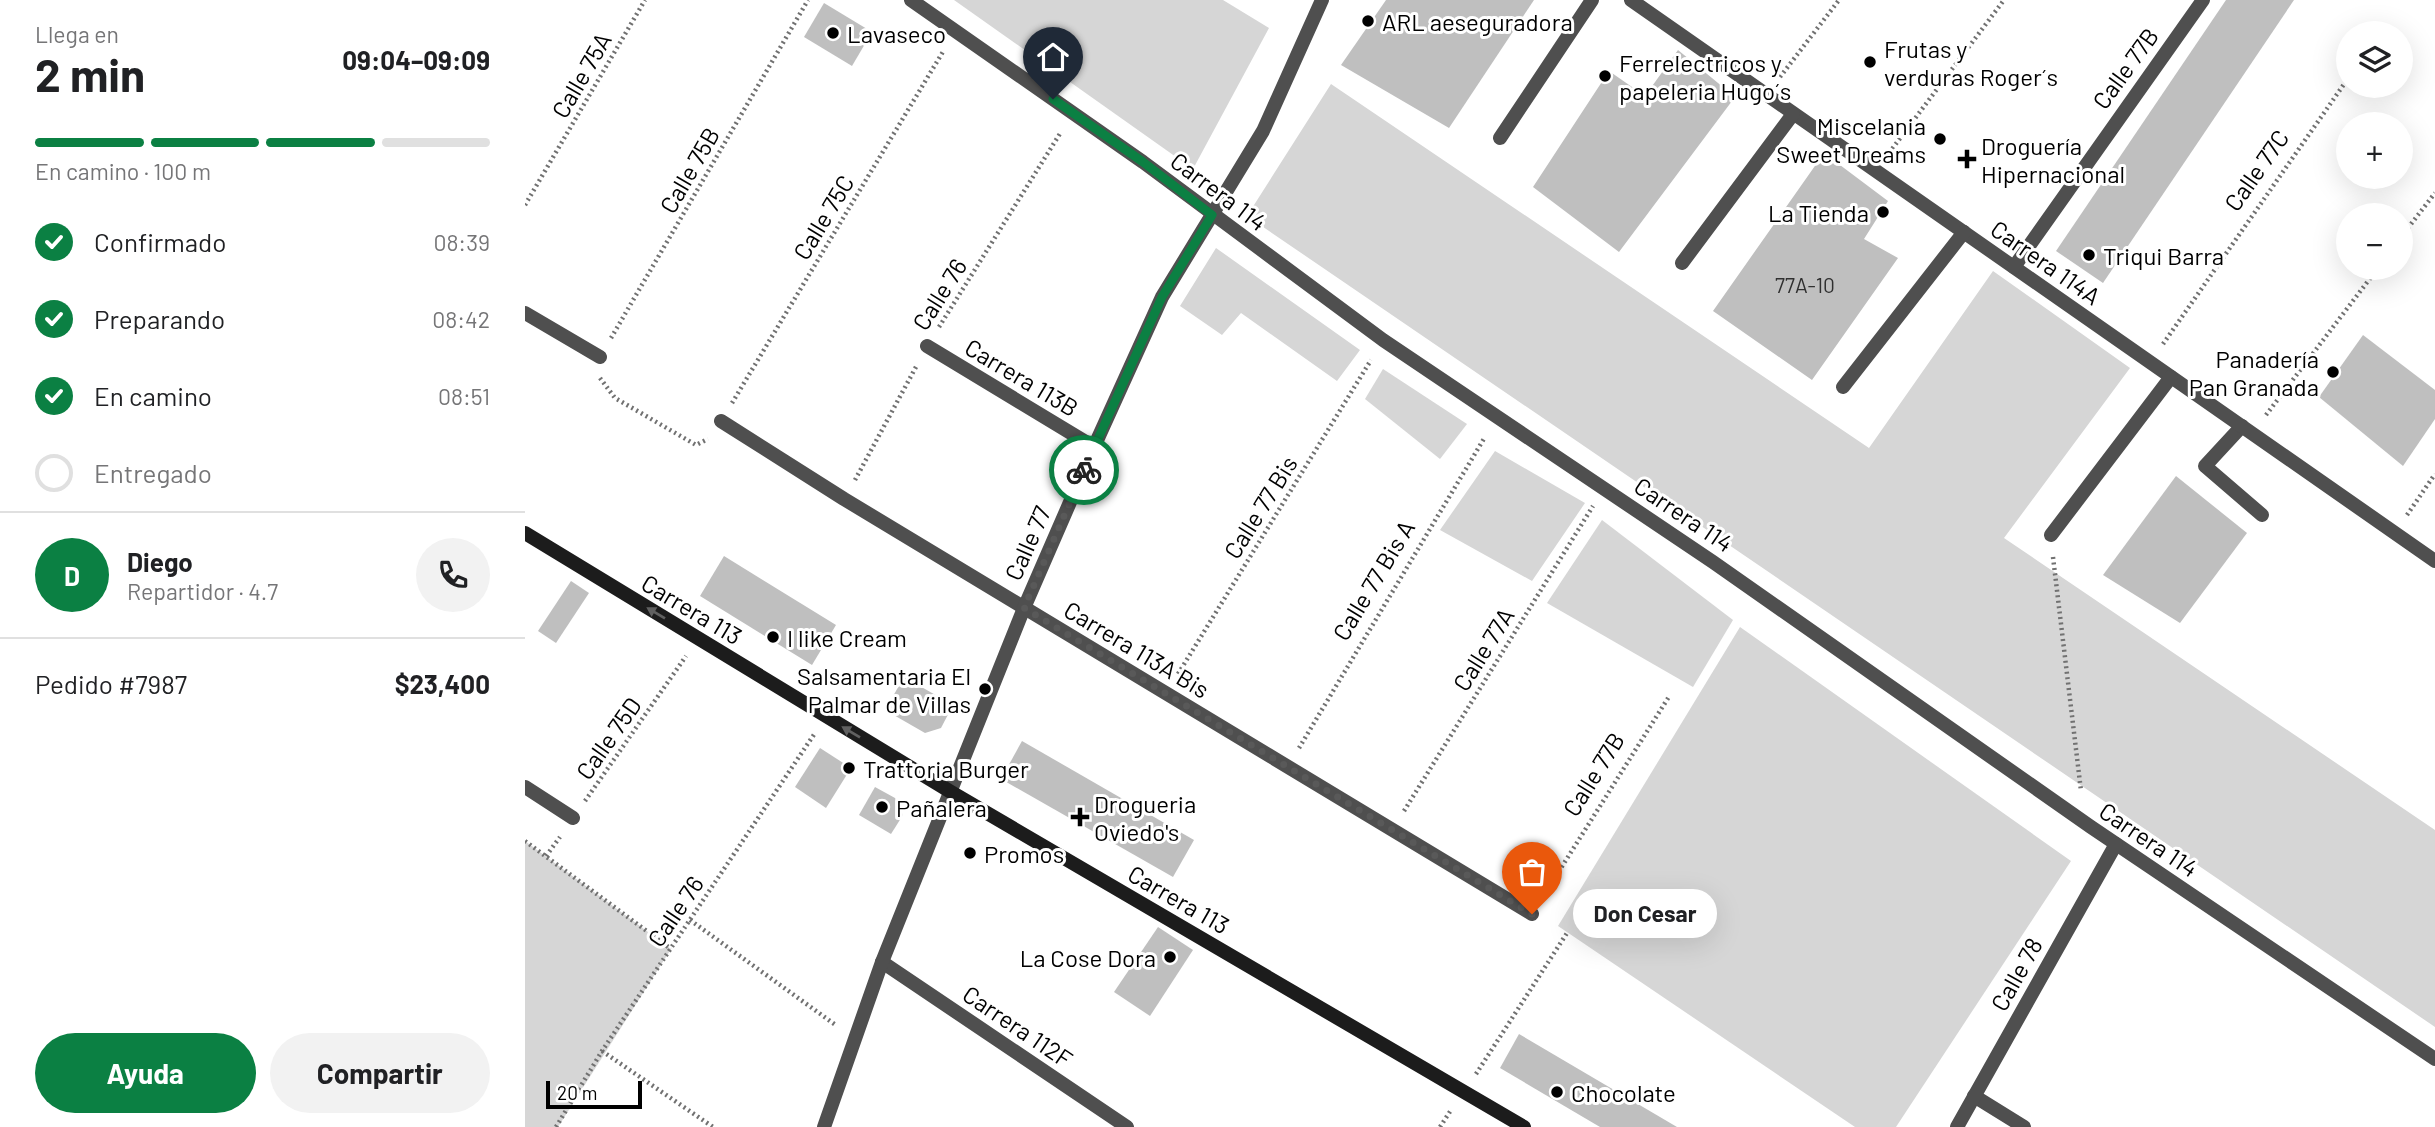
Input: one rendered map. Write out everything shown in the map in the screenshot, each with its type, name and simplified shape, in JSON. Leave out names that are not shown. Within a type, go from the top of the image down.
[{"type":"street","name":"Carrera 114","points":[[912,0],[1143,162],[1383,340],[1604,487],[2091,827],[2435,1059]]},
{"type":"street","name":"Calle 77","points":[[824,1127],[883,962],[1024,608],[1094,447],[1162,297],[1263,131],[1322,0]]},
{"type":"street","points":[[1500,138],[1592,0]]},
{"type":"street","name":"Carrera 114A","points":[[1631,0],[2435,561]]},
{"type":"street","name":"Calle 77B","points":[[2014,267],[2203,0]]},
{"type":"street","points":[[1682,263],[1793,114]]},
{"type":"street","points":[[1843,387],[1963,232]]},
{"type":"street","points":[[525,313],[600,357]]},
{"type":"street","name":"Carrera 113B","points":[[927,346],[1094,447]]},
{"type":"street","points":[[2050,535],[2171,377]]},
{"type":"street","name":"Carrera 113A Bis","points":[[721,421],[844,499],[1532,914]]},
{"type":"street","points":[[2242,426],[2205,466],[2262,515]]},
{"type":"street","name":"Carrera 113","points":[[525,533],[951,792],[1524,1127]]},
{"type":"street","points":[[525,787],[573,818]]},
{"type":"street","name":"Calle 78","points":[[1957,1127],[2116,844]]},
{"type":"street","name":"Carrera 112F","points":[[883,962],[1127,1127]]},
{"type":"street","points":[[1974,1097],[2024,1127]]},
{"type":"path","name":"Calle 75A","points":[[525,205],[645,0]]},
{"type":"path","name":"Calle 75B","points":[[600,357],[808,0]]},
{"type":"path","points":[[1767,95],[1839,0]]},
{"type":"path","points":[[1875,171],[2004,0]]},
{"type":"path","name":"Calle 75C","points":[[600,357],[599,375],[615,397],[696,445],[709,439],[956,31]]},
{"type":"path","name":"Calle 77C","points":[[2177,324],[2336,96]]},
{"type":"path","name":"Calle 76","points":[[844,499],[927,346],[1073,113]]},
{"type":"path","points":[[2413,221],[2435,193]]},
{"type":"path","points":[[2271,407],[2369,280]]},
{"type":"path","name":"Calle 77 Bis","points":[[1166,693],[1383,340]]},
{"type":"path","name":"Calle 77 Bis A","points":[[1288,766],[1497,417]]},
{"type":"path","points":[[2395,533],[2435,474]]},
{"type":"path","name":"Calle 77A","points":[[1393,830],[1604,487]]},
{"type":"path","points":[[2050,535],[2083,801],[2091,827]]},
{"type":"path","name":"Calle 75D","points":[[546,856],[698,639]]},
{"type":"path","name":"Calle 77B","points":[[1532,914],[1670,695]]},
{"type":"path","name":"Calle 76","points":[[556,1127],[602,1051],[826,717]]},
{"type":"path","points":[[525,841],[671,949]]},
{"type":"path","points":[[690,920],[856,1039]]},
{"type":"path","points":[[1440,1127],[1567,933]]},
{"type":"path","points":[[602,1051],[713,1127]]},
{"type":"shaded area","points":[[954,0],[1223,0],[1269,28],[1193,169]]},
{"type":"shaded area","points":[[1331,84],[1869,448],[1993,271],[2130,368],[2004,538],[2435,830],[2435,1027],[1247,216]]},
{"type":"shaded area","points":[[1216,248],[1360,350],[1337,381],[1241,313],[1222,335],[1180,306]]},
{"type":"shaded area","points":[[1383,369],[1467,424],[1440,459],[1365,399]]},
{"type":"shaded area","points":[[1495,451],[1585,503],[1532,581],[1440,530]]},
{"type":"shaded area","points":[[1602,520],[1733,620],[1693,687],[1547,603]]},
{"type":"shaded area","points":[[1740,627],[2071,861],[1896,1127],[1855,1127],[1558,926]]},
{"type":"shaded area","points":[[525,841],[671,949],[558,1127],[525,1127]]},
{"type":"building","points":[[1386,0],[1534,0],[1449,128],[1341,65]]},
{"type":"building","points":[[2226,0],[2294,0],[2103,283],[2056,251]]},
{"type":"building","points":[[824,3],[872,32],[852,66],[804,37]]},
{"type":"building","points":[[1678,50],[1735,97],[1619,252],[1533,187],[1609,71],[1645,96]]},
{"type":"building","points":[[1824,153],[1888,201],[1864,239],[1898,258],[1812,380],[1713,311]]},
{"type":"building","points":[[2363,335],[2435,390],[2435,419],[2403,466],[2319,397]]},
{"type":"building","points":[[2176,476],[2247,533],[2180,623],[2103,575]]},
{"type":"building","points":[[724,556],[836,625],[812,665],[700,596]]},
{"type":"building","points":[[571,581],[589,593],[556,643],[538,631]]},
{"type":"building","points":[[904,677],[953,705],[941,728],[925,733],[885,710]]},
{"type":"building","points":[[1022,741],[1194,840],[1173,877],[1001,779]]},
{"type":"building","points":[[820,748],[851,768],[826,808],[795,787]]},
{"type":"building","name":"Pañalera","points":[[875,787],[895,798],[903,815],[891,834],[859,815]]},
{"type":"building","points":[[1158,927],[1193,950],[1150,1016],[1114,992]]},
{"type":"building","points":[[1519,1034],[1677,1127],[1600,1127],[1500,1068]]},
{"type":"way so far","points":[[1084,470],[1024,608],[1532,914]]},
{"type":"place","name":"ARL aeseguradora","points":[[1368,21]]},
{"type":"place","name":"Lavaseco","points":[[833,33]]},
{"type":"place","name":"Frutas y verduras Roger´s","points":[[1870,62]]},
{"type":"place","name":"Ferrelectricos y papeleria Hugo´s","points":[[1605,76]]},
{"type":"place","name":"Miscelania Sweet Dreams","points":[[1940,139]]},
{"type":"place","name":"Droguería Hipernacional","points":[[1967,159]]},
{"type":"place","name":"La Tienda","points":[[1883,212]]},
{"type":"place","name":"Triqui Barra","points":[[2089,255]]},
{"type":"place","name":"Panadería Pan Granada","points":[[2333,372]]},
{"type":"place","name":"I like Cream","points":[[773,637]]},
{"type":"place","name":"Salsamentaria El Palmar de Villas","points":[[985,689]]},
{"type":"place","name":"Trattoria Burger","points":[[849,768]]},
{"type":"place","name":"Pañalera","points":[[882,807]]},
{"type":"place","name":"Drogueria Oviedo's","points":[[1080,817]]},
{"type":"place","name":"Promos","points":[[970,853]]},
{"type":"place","name":"Don Cesar","points":[[1532,914]]},
{"type":"place","name":"La Cose Dora","points":[[1170,957]]},
{"type":"place","name":"Chocolate","points":[[1557,1092]]},
{"type":"route","points":[[1053,99],[1143,162],[1212,215],[1162,297],[1084,470]]}]
